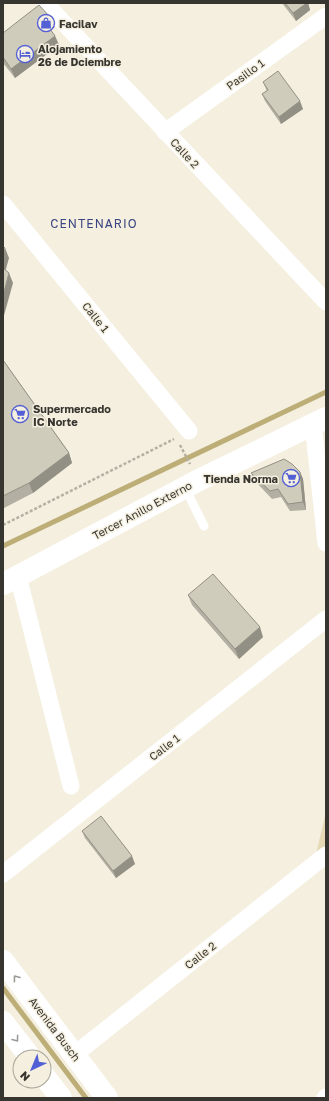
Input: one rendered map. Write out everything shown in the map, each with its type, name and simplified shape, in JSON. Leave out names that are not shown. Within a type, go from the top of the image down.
[{"type":"street","name":"Calle 2","points":[[45,3],[326,302]]},
{"type":"street","name":"Pasillo 1","points":[[165,132],[326,16]]},
{"type":"street","name":"Calle 1","points":[[3,204],[184,436]]},
{"type":"street","name":"Tercer Anillo Externo","points":[[11,580],[185,488],[319,421]]},
{"type":"street","points":[[319,421],[326,543]]},
{"type":"street","points":[[11,580],[71,786]]},
{"type":"street","name":"Calle 1","points":[[3,874],[326,620]]},
{"type":"street","name":"Calle 2","points":[[74,1055],[326,855]]},
{"type":"street","name":"Avenida Busch","points":[[3,961],[74,1055],[98,1096]]},
{"type":"street","points":[[3,1022],[24,1049]]},
{"type":"street","points":[[52,1086],[61,1098]]},
{"type":"lane","points":[[185,488],[204,526]]},
{"type":"path","points":[[3,525],[184,436],[192,468]]},
{"type":"shaded area","points":[[326,812],[326,846],[316,854]]},
{"type":"building","points":[[285,3],[307,3],[293,13]]},
{"type":"building","name":"Alojamiento 26 de Dciembre","points":[[39,5],[51,18],[45,22],[55,36],[11,69],[3,57],[3,33]]},
{"type":"building","points":[[278,71],[300,101],[279,117],[262,94],[268,90],[263,82]]},
{"type":"building","points":[[3,246],[5,248],[3,257]]},
{"type":"building","points":[[3,268],[9,273],[3,296]]},
{"type":"building","name":"Supermercado IC Norte","points":[[3,360],[69,453],[29,483],[3,496]]},
{"type":"building","points":[[284,459],[300,472],[303,502],[288,504],[278,489],[270,491],[251,473]]},
{"type":"building","points":[[213,574],[260,627],[235,649],[188,595]]},
{"type":"building","points":[[101,816],[132,856],[113,871],[82,831]]},
{"type":"waterway","points":[[3,546],[326,392]]},
{"type":"waterway","points":[[3,988],[86,1098]]},
{"type":"place","name":"Facilav","points":[[46,23]]},
{"type":"place","name":"Alojamiento 26 de Dciembre","points":[[25,54]]},
{"type":"place","name":"Supermercado IC Norte","points":[[20,414]]},
{"type":"place","name":"Tienda Norma","points":[[291,478]]},
{"type":"district","name":"CENTENARIO","points":[[94,223]]}]
